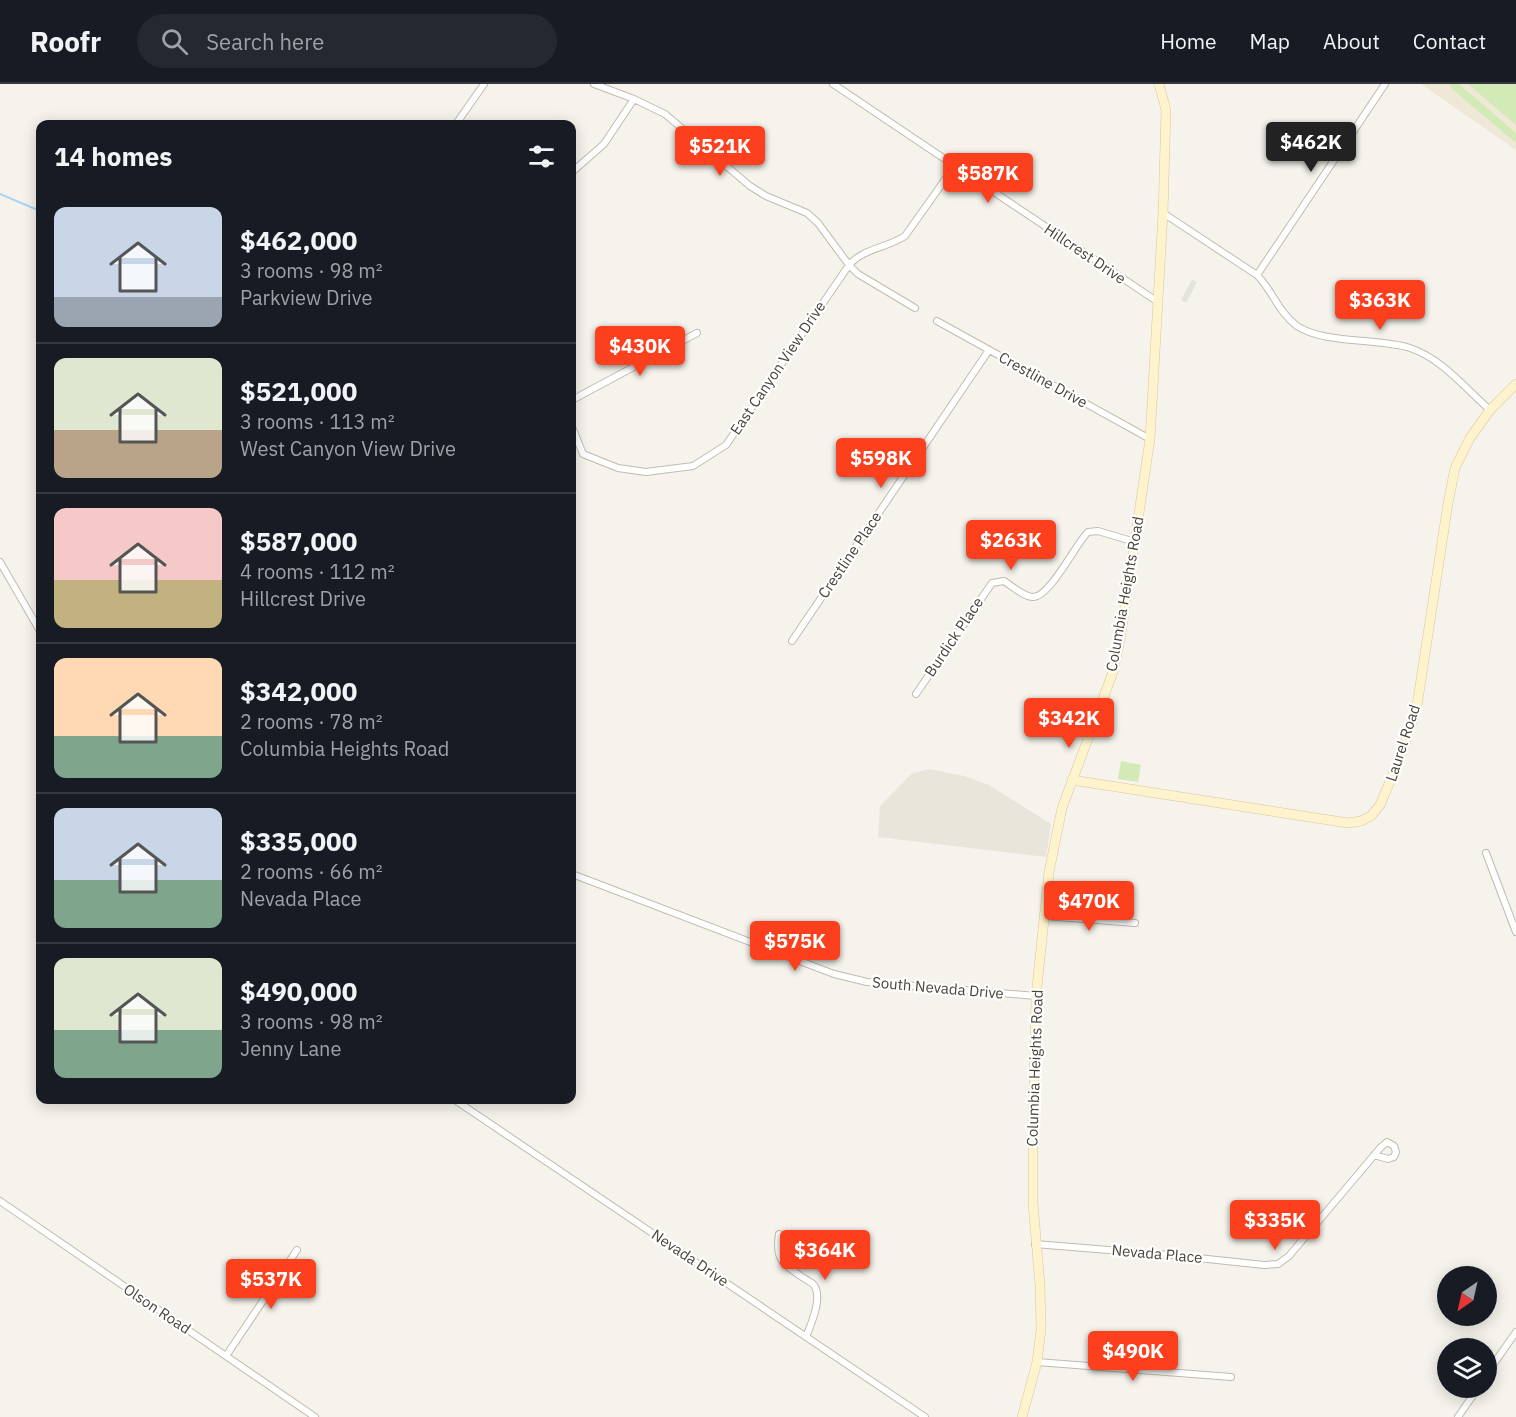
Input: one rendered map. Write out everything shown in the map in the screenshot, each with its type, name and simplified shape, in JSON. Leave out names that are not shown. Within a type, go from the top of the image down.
[{"type":"street","points":[[459,120],[484,84]]},
{"type":"street","points":[[594,84],[665,114],[750,186],[766,196],[807,213],[818,223],[849,265],[866,280],[915,308]]},
{"type":"street","name":"Hillcrest Drive","points":[[833,84],[1158,302]]},
{"type":"street","name":"Columbia Heights Road","points":[[1022,1417],[1037,1362],[1041,1320],[1035,1244],[1033,1135],[1036,996],[1049,872],[1056,829],[1113,672],[1120,640],[1150,439],[1163,213],[1166,110],[1160,84]]},
{"type":"street","points":[[1257,275],[1385,84]]},
{"type":"street","points":[[576,168],[604,144],[634,99]]},
{"type":"street","name":"East Canyon View Drive","points":[[576,437],[583,454],[618,468],[646,472],[693,466],[726,445],[849,265],[856,257],[869,250],[897,242],[905,237],[954,166]]},
{"type":"street","points":[[1163,213],[1257,275],[1286,315],[1299,327],[1321,334],[1408,347],[1438,363],[1490,410]]},
{"type":"street","name":"Crestline Drive","points":[[937,321],[1150,439]]},
{"type":"street","points":[[576,398],[697,333]]},
{"type":"street","name":"Crestline Place","points":[[792,641],[989,350]]},
{"type":"street","name":"Laurel Road","points":[[1072,780],[1348,823],[1371,816],[1380,805],[1394,776],[1417,706],[1455,468],[1470,438],[1490,410],[1516,384]]},
{"type":"street","name":"Burdick Place","points":[[916,694],[992,583],[1004,581],[1027,596],[1038,596],[1050,585],[1088,532],[1098,531],[1135,542]]},
{"type":"street","points":[[0,562],[36,624]]},
{"type":"street","points":[[1486,853],[1516,932]]},
{"type":"street","name":"South Nevada Drive","points":[[576,876],[834,974],[867,982],[1036,996]]},
{"type":"street","points":[[1045,916],[1135,923]]},
{"type":"street","name":"Nevada Drive","points":[[461,1104],[925,1417]]},
{"type":"street","name":"Nevada Place","points":[[1035,1244],[1264,1265],[1278,1264],[1289,1256],[1374,1155]]},
{"type":"street","name":"Olson Road","points":[[0,1201],[226,1356],[303,1414],[315,1417]]},
{"type":"street","points":[[779,1234],[777,1250],[783,1262],[814,1286],[817,1297],[806,1337]]},
{"type":"street","points":[[226,1356],[297,1250]]},
{"type":"street","points":[[1497,1359],[1516,1332]]},
{"type":"street","points":[[1037,1362],[1231,1377]]},
{"type":"street","points":[[1458,1417],[1471,1398]]},
{"type":"shaded area","points":[[1421,84],[1516,84],[1516,150]]},
{"type":"shaded area","points":[[1192,279],[1197,282],[1186,303],[1181,300]]},
{"type":"shaded area","points":[[929,769],[964,776],[989,785],[1051,824],[1046,857],[878,837],[880,806],[911,774]]},
{"type":"green space","points":[[1449,84],[1459,84],[1516,133],[1516,143],[1452,89]]},
{"type":"green space","points":[[1468,84],[1516,84],[1516,125]]},
{"type":"green space","points":[[1121,761],[1141,765],[1138,782],[1118,779]]},
{"type":"waterway","points":[[0,194],[36,209]]}]
